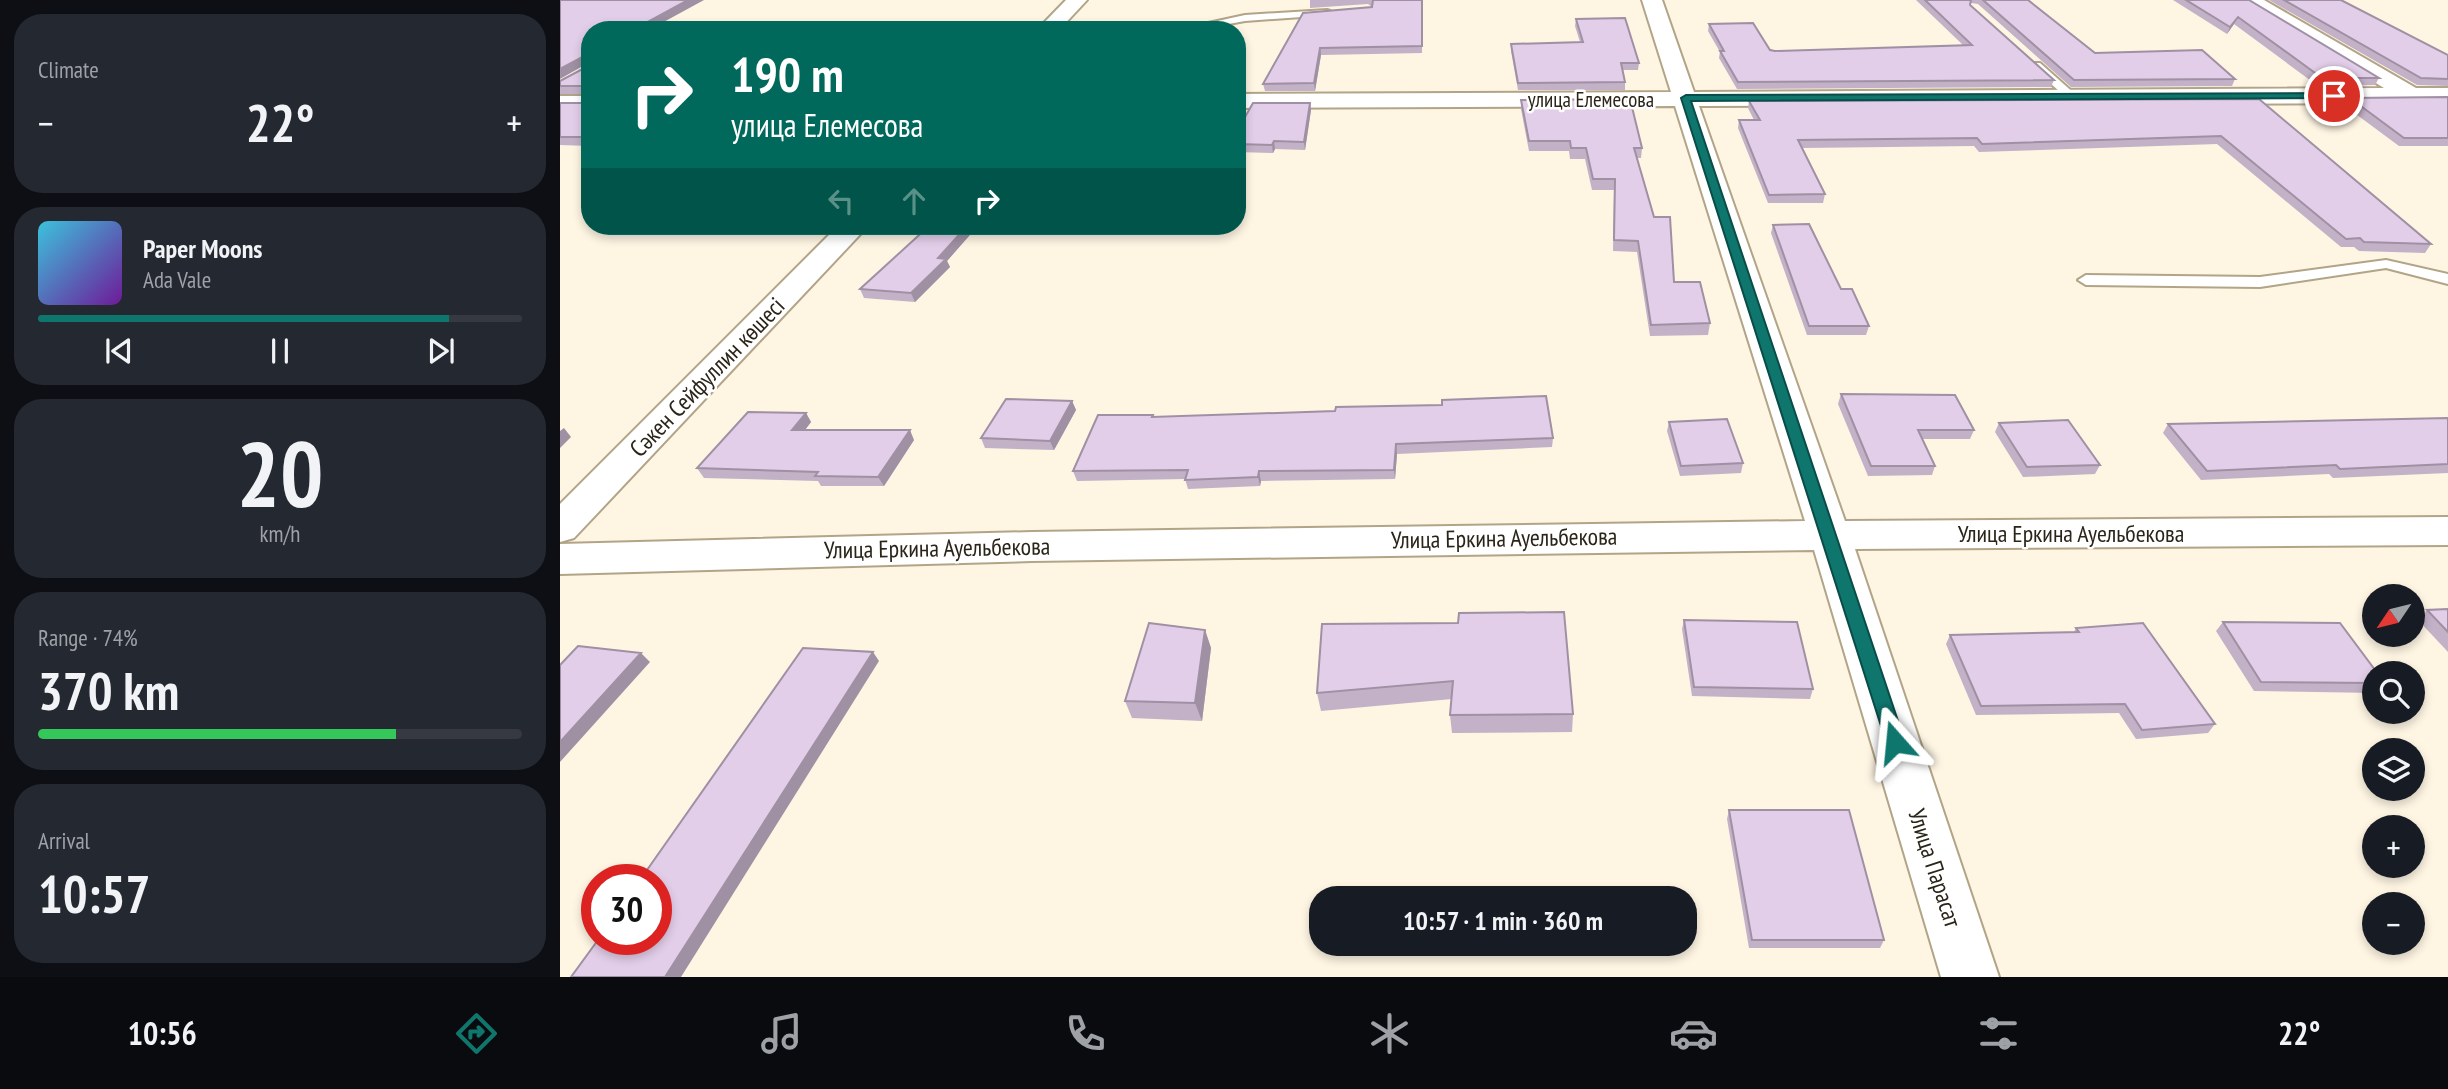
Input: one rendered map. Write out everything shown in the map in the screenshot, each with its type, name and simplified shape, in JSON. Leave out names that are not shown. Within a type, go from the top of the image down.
[{"type":"street","points":[[1056,21],[1077,0]]},
{"type":"street","name":"Улица Парасат","points":[[1652,0],[1829,533],[1970,977]]},
{"type":"street","points":[[2250,0],[2448,117]]},
{"type":"street","name":"улица Елемесова","points":[[1246,101],[2448,96]]},
{"type":"street","points":[[560,103],[581,103]]},
{"type":"street","name":"Сәкен Сейфуллин көшесі","points":[[560,528],[845,235]]},
{"type":"street","name":"Улица Еркина Ауельбекова","points":[[560,559],[936,547],[1829,533],[2448,531]]},
{"type":"lane","points":[[1231,21],[1341,12]]},
{"type":"lane","points":[[2022,52],[2072,97]]},
{"type":"lane","points":[[2086,281],[2260,282],[2386,264],[2448,279]]},
{"type":"building","points":[[560,0],[688,0],[650,21],[581,21],[581,58],[560,69]]},
{"type":"building","points":[[1373,0],[1422,0],[1422,46],[1320,48],[1314,83],[1263,84],[1303,13],[1372,7]]},
{"type":"building","points":[[1925,0],[1971,0],[1970,5],[2054,80],[1738,82],[1720,51],[1724,51],[1709,24],[1753,23],[1770,50],[1775,51],[1972,45]]},
{"type":"building","points":[[1983,0],[2028,0],[2095,53],[2202,50],[2235,79],[2074,80]]},
{"type":"building","points":[[2186,0],[2249,0],[2379,78],[2322,78],[2238,17],[2230,27]]},
{"type":"building","points":[[2284,0],[2341,0],[2448,55],[2448,79],[2421,78]]},
{"type":"building","points":[[1625,18],[1639,63],[1621,63],[1625,82],[1518,83],[1511,44],[1583,42],[1576,19]]},
{"type":"building","points":[[581,70],[581,86],[560,86],[560,81]]},
{"type":"building","points":[[2448,97],[2448,138],[2404,138],[2350,98]]},
{"type":"building","points":[[1630,99],[1642,148],[1634,148],[1654,217],[1670,217],[1674,282],[1700,282],[1710,323],[1651,325],[1638,241],[1614,240],[1615,179],[1593,179],[1586,148],[1571,148],[1570,141],[1529,141],[1521,100]]},
{"type":"building","points":[[2259,99],[2431,244],[2346,239],[2221,136],[1982,144],[1977,138],[1798,140],[1825,194],[1769,195],[1739,120],[1760,120],[1749,101]]},
{"type":"building","points":[[560,103],[581,103],[581,137],[560,137]]},
{"type":"building","points":[[1253,103],[1310,103],[1304,142],[1274,141],[1272,145],[1246,144],[1246,115]]},
{"type":"building","points":[[1809,224],[1841,289],[1852,289],[1869,326],[1809,326],[1773,225]]},
{"type":"building","points":[[919,235],[959,235],[938,258],[946,259],[911,293],[860,289]]},
{"type":"building","points":[[1841,394],[1955,395],[1974,430],[1918,430],[1935,466],[1871,466]]},
{"type":"building","points":[[1546,396],[1553,438],[1396,444],[1394,470],[1259,471],[1258,477],[1185,480],[1188,470],[1073,471],[1098,415],[1153,415],[1152,417],[1335,411],[1336,407],[1442,405],[1442,400]]},
{"type":"building","points":[[1006,399],[1072,401],[1050,441],[981,438]]},
{"type":"building","points":[[748,412],[806,413],[792,430],[910,430],[878,477],[815,476],[818,472],[697,468]]},
{"type":"building","points":[[2448,418],[2448,464],[2340,469],[2336,465],[2207,471],[2168,424]]},
{"type":"building","points":[[1727,419],[1743,463],[1681,466],[1669,422]]},
{"type":"building","points":[[2068,420],[2100,465],[2027,467],[1999,423]]},
{"type":"building","points":[[2448,609],[2448,632],[2427,610]]},
{"type":"building","points":[[1564,612],[1573,714],[1450,715],[1453,681],[1317,693],[1322,624],[1458,623],[1459,613]]},
{"type":"building","points":[[1684,620],[1797,622],[1813,689],[1694,687]]},
{"type":"building","points":[[2223,622],[2340,623],[2368,661],[2362,661],[2362,683],[2261,682]]},
{"type":"building","points":[[1149,623],[1205,630],[1195,703],[1125,701]]},
{"type":"building","points":[[2143,623],[2215,724],[2142,730],[2125,704],[1981,706],[1950,635],[2079,632],[2076,628]]},
{"type":"building","points":[[578,646],[641,653],[560,742],[560,665]]},
{"type":"building","points":[[803,648],[873,652],[665,977],[571,977],[587,955],[672,955],[672,864],[651,864]]},
{"type":"building","points":[[1729,810],[1849,810],[1884,940],[1752,940]]},
{"type":"route","points":[[1895,742],[1686,98],[2334,96]]}]
